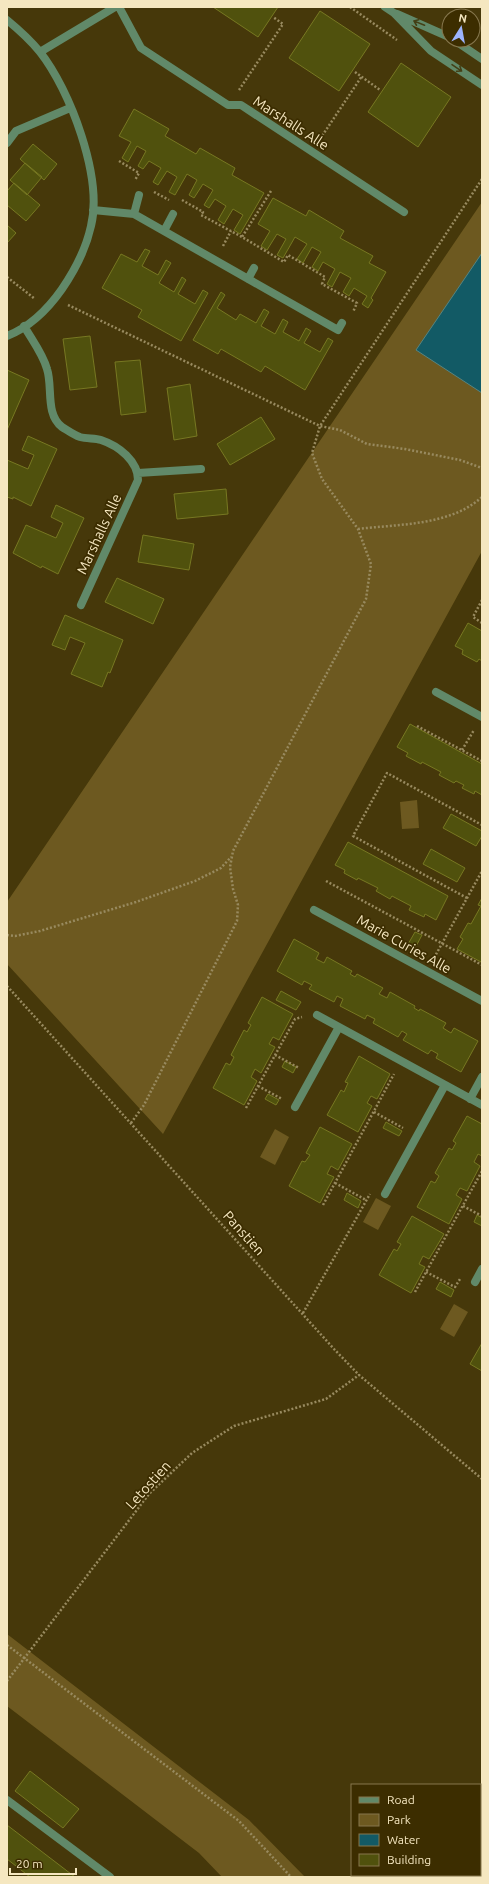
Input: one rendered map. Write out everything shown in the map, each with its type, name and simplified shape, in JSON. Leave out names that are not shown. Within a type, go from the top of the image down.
[{"type":"street","points":[[40,52],[115,7]]},
{"type":"street","name":"Marshalls Alle","points":[[119,7],[141,48],[228,105],[241,105],[404,212]]},
{"type":"street","points":[[385,7],[394,13],[441,34]]},
{"type":"street","points":[[394,13],[431,51],[482,85]]},
{"type":"street","points":[[7,20],[40,52],[62,89],[87,151],[92,185],[93,210],[91,226],[74,271],[55,299],[41,315],[7,336]]},
{"type":"street","points":[[466,48],[482,59]]},
{"type":"street","points":[[7,143],[16,131],[70,108]]},
{"type":"street","points":[[134,214],[139,195]]},
{"type":"street","points":[[93,210],[134,214],[338,330],[342,323]]},
{"type":"street","points":[[164,231],[172,214]]},
{"type":"street","points":[[248,279],[254,268]]},
{"type":"street","points":[[24,326],[47,368],[50,381],[50,408],[60,426],[80,437],[101,440],[121,450],[135,466],[138,473],[201,469]]},
{"type":"street","name":"Marshalls Alle","points":[[81,605],[138,480],[138,473]]},
{"type":"street","points":[[436,692],[482,717]]},
{"type":"street","name":"Marie Curies Alle","points":[[314,910],[482,1001]]},
{"type":"street","points":[[317,1015],[482,1105]]},
{"type":"street","points":[[296,1107],[339,1027]]},
{"type":"street","points":[[470,1099],[482,1077]]},
{"type":"street","points":[[385,1194],[444,1085]]},
{"type":"street","points":[[475,1282],[482,1269]]},
{"type":"street","points":[[7,1800],[110,1877]]},
{"type":"path","points":[[228,105],[283,24],[273,17]]},
{"type":"path","points":[[355,72],[380,90]]},
{"type":"path","points":[[312,151],[362,76]]},
{"type":"path","points":[[131,1123],[144,1105],[237,921],[238,905],[233,889],[230,867],[233,851],[366,600],[371,564],[358,529],[322,479],[312,453],[320,426],[482,179]]},
{"type":"path","points":[[271,191],[242,237],[284,262],[288,255],[326,277],[322,284],[358,303],[352,314]]},
{"type":"path","points":[[7,277],[47,309]]},
{"type":"path","points":[[55,299],[90,314],[320,426],[340,430],[366,444],[405,448],[460,460],[482,468]]},
{"type":"path","points":[[358,529],[437,519],[473,505],[482,497]]},
{"type":"path","points":[[482,600],[472,618],[482,623]]},
{"type":"path","points":[[462,750],[482,717]]},
{"type":"path","points":[[417,726],[482,761]]},
{"type":"path","points":[[467,898],[353,836],[387,773],[482,825]]},
{"type":"path","points":[[7,935],[15,936],[40,931],[143,899],[194,881],[221,868],[232,857]]},
{"type":"path","points":[[426,970],[482,871]]},
{"type":"path","points":[[326,881],[482,965]]},
{"type":"path","name":"Panstien","points":[[7,986],[334,1349],[360,1375],[482,1478]]},
{"type":"path","points":[[246,1108],[295,1018],[317,1015]]},
{"type":"path","points":[[275,1055],[312,1076]]},
{"type":"path","points":[[323,1205],[401,1061]]},
{"type":"path","points":[[258,1086],[296,1107]]},
{"type":"path","points":[[374,1112],[417,1135]]},
{"type":"path","points":[[415,1292],[482,1173]]},
{"type":"path","points":[[335,1183],[366,1200]]},
{"type":"path","points":[[303,1313],[373,1188],[385,1194]]},
{"type":"path","points":[[463,1206],[482,1216]]},
{"type":"path","points":[[426,1272],[455,1287],[462,1274],[475,1282]]},
{"type":"path","name":"Letostien","points":[[7,1681],[149,1494],[192,1453],[234,1426],[326,1399],[360,1375]]},
{"type":"path","points":[[7,1645],[239,1821],[291,1877]]},
{"type":"green space","points":[[482,202],[482,551],[163,1134],[7,964],[7,902]]},
{"type":"green space","points":[[417,800],[419,828],[402,829],[400,802]]},
{"type":"green space","points":[[275,1129],[289,1137],[275,1165],[260,1157]]},
{"type":"green space","points":[[376,1198],[391,1206],[378,1230],[363,1222]]},
{"type":"green space","points":[[454,1304],[468,1312],[454,1337],[440,1329]]},
{"type":"green space","points":[[7,1634],[249,1820],[305,1877],[222,1877],[199,1853],[7,1706]]},
{"type":"water","points":[[482,253],[482,393],[416,350]]},
{"type":"building","points":[[213,7],[278,7],[258,37]]},
{"type":"building","points":[[320,11],[370,44],[339,91],[289,58]]},
{"type":"building","points":[[401,63],[451,97],[418,147],[368,112]]},
{"type":"building","points":[[134,109],[169,129],[165,136],[196,154],[200,148],[235,168],[232,175],[264,193],[240,234],[234,230],[243,215],[233,209],[224,224],[218,220],[226,206],[215,199],[209,208],[204,205],[213,190],[203,184],[194,198],[189,195],[197,180],[187,174],[175,195],[169,192],[177,177],[167,171],[158,185],[153,182],[161,168],[149,161],[143,169],[138,166],[146,151],[137,146],[128,162],[122,158],[131,142],[119,136]]},
{"type":"building","points":[[33,144],[57,164],[44,180],[20,159]]},
{"type":"building","points":[[25,163],[42,177],[27,195],[10,180]]},
{"type":"building","points":[[14,183],[40,205],[26,221],[7,205],[7,191]]},
{"type":"building","points":[[273,198],[306,216],[309,210],[344,231],[340,238],[373,256],[369,263],[386,272],[371,298],[373,300],[368,308],[362,304],[367,296],[354,288],[349,296],[343,292],[351,278],[340,272],[332,287],[327,284],[335,269],[323,262],[318,271],[312,267],[321,252],[312,247],[303,263],[297,259],[307,244],[295,237],[283,258],[277,255],[286,239],[277,234],[267,250],[261,246],[270,231],[258,224]]},
{"type":"building","points":[[7,225],[16,233],[7,243]]},
{"type":"building","points":[[145,249],[150,251],[142,266],[158,275],[166,260],[171,263],[159,283],[174,292],[182,277],[186,280],[178,294],[195,304],[203,290],[208,293],[181,341],[138,317],[142,310],[102,288],[121,254],[137,262]]},
{"type":"building","points":[[221,292],[225,295],[217,308],[236,320],[240,314],[256,323],[264,309],[269,312],[261,326],[275,334],[283,319],[288,322],[283,332],[299,341],[306,328],[311,331],[304,343],[320,352],[328,338],[333,341],[305,390],[265,366],[261,372],[221,349],[218,354],[193,340]]},
{"type":"building","points":[[90,336],[97,387],[70,390],[63,339]]},
{"type":"building","points":[[140,360],[146,412],[121,415],[115,362]]},
{"type":"building","points":[[7,370],[29,380],[7,430]]},
{"type":"building","points":[[190,384],[197,436],[174,440],[167,388]]},
{"type":"building","points":[[261,417],[275,439],[230,465],[217,444]]},
{"type":"building","points":[[28,436],[57,449],[31,506],[13,497],[13,499],[7,497],[7,460],[28,469],[34,455],[22,450]]},
{"type":"building","points":[[226,489],[228,514],[177,519],[174,494]]},
{"type":"building","points":[[56,505],[84,518],[58,574],[42,566],[41,568],[13,553],[26,525],[56,538],[63,523],[51,517]]},
{"type":"building","points":[[143,535],[194,544],[189,570],[138,562]]},
{"type":"building","points":[[117,578],[164,599],[153,624],[105,602]]},
{"type":"building","points":[[65,615],[123,640],[110,673],[108,672],[102,687],[71,674],[85,643],[70,637],[65,650],[52,645]]},
{"type":"building","points":[[468,623],[482,631],[482,661],[479,659],[477,662],[462,654],[463,650],[455,646]]},
{"type":"building","points":[[410,724],[482,764],[482,795],[475,791],[474,794],[462,788],[464,785],[456,781],[454,783],[439,775],[441,772],[406,756],[408,753],[397,747]]},
{"type":"building","points":[[451,814],[482,831],[482,836],[476,846],[443,828]]},
{"type":"building","points":[[348,842],[448,896],[436,920],[425,914],[424,917],[409,910],[411,906],[392,896],[390,899],[376,891],[378,888],[344,873],[345,870],[335,865]]},
{"type":"building","points":[[431,849],[465,868],[457,882],[423,864]]},
{"type":"building","points":[[482,898],[481,962],[457,949],[463,939],[460,937],[468,923],[471,924],[481,906],[478,905]]},
{"type":"building","points":[[415,932],[422,935],[414,950],[407,946]]},
{"type":"building","points":[[294,939],[319,953],[316,959],[324,963],[327,957],[352,971],[350,974],[355,977],[357,974],[383,988],[379,994],[387,998],[390,992],[415,1006],[414,1008],[419,1011],[420,1009],[446,1023],[443,1028],[451,1033],[454,1028],[478,1041],[461,1072],[436,1058],[438,1054],[431,1050],[428,1054],[403,1040],[407,1034],[402,1031],[398,1037],[373,1023],[375,1019],[367,1015],[365,1019],[340,1006],[343,999],[337,996],[334,1002],[309,989],[312,985],[304,981],[302,985],[277,971]]},
{"type":"building","points":[[281,991],[301,1002],[296,1010],[276,1000]]},
{"type":"building","points":[[262,997],[293,1014],[279,1040],[273,1037],[269,1044],[275,1047],[261,1073],[255,1069],[251,1077],[257,1081],[244,1105],[213,1088],[226,1063],[230,1065],[234,1057],[231,1055],[244,1030],[247,1032],[251,1025],[248,1023]]},
{"type":"building","points":[[359,1056],[390,1074],[377,1099],[371,1096],[367,1103],[372,1106],[358,1132],[327,1115],[341,1090],[344,1092],[348,1083],[345,1082]]},
{"type":"building","points":[[285,1061],[296,1067],[293,1073],[282,1067]]},
{"type":"building","points":[[268,1094],[279,1100],[276,1105],[265,1099]]},
{"type":"building","points":[[467,1116],[482,1124],[482,1156],[478,1154],[474,1162],[480,1166],[467,1191],[460,1188],[456,1195],[462,1199],[449,1224],[417,1207],[431,1181],[435,1183],[439,1176],[435,1173],[449,1148],[452,1150],[456,1143],[453,1141]]},
{"type":"building","points":[[386,1122],[402,1131],[399,1136],[383,1128]]},
{"type":"building","points":[[320,1127],[352,1144],[338,1170],[331,1166],[327,1174],[334,1177],[320,1203],[289,1186],[302,1161],[305,1162],[310,1155],[306,1153]]},
{"type":"building","points":[[347,1193],[361,1201],[358,1208],[344,1200]]},
{"type":"building","points":[[477,1215],[482,1218],[482,1226],[474,1222]]},
{"type":"building","points":[[412,1216],[444,1234],[429,1259],[423,1256],[419,1264],[425,1267],[411,1293],[379,1275],[394,1249],[397,1251],[401,1244],[397,1242]]},
{"type":"building","points":[[440,1282],[454,1290],[451,1297],[436,1289]]},
{"type":"building","points":[[482,1343],[482,1371],[470,1364]]},
{"type":"building","points":[[30,1771],[79,1809],[63,1828],[15,1791]]},
{"type":"building","points":[[7,1825],[75,1877],[30,1877],[7,1859]]}]
